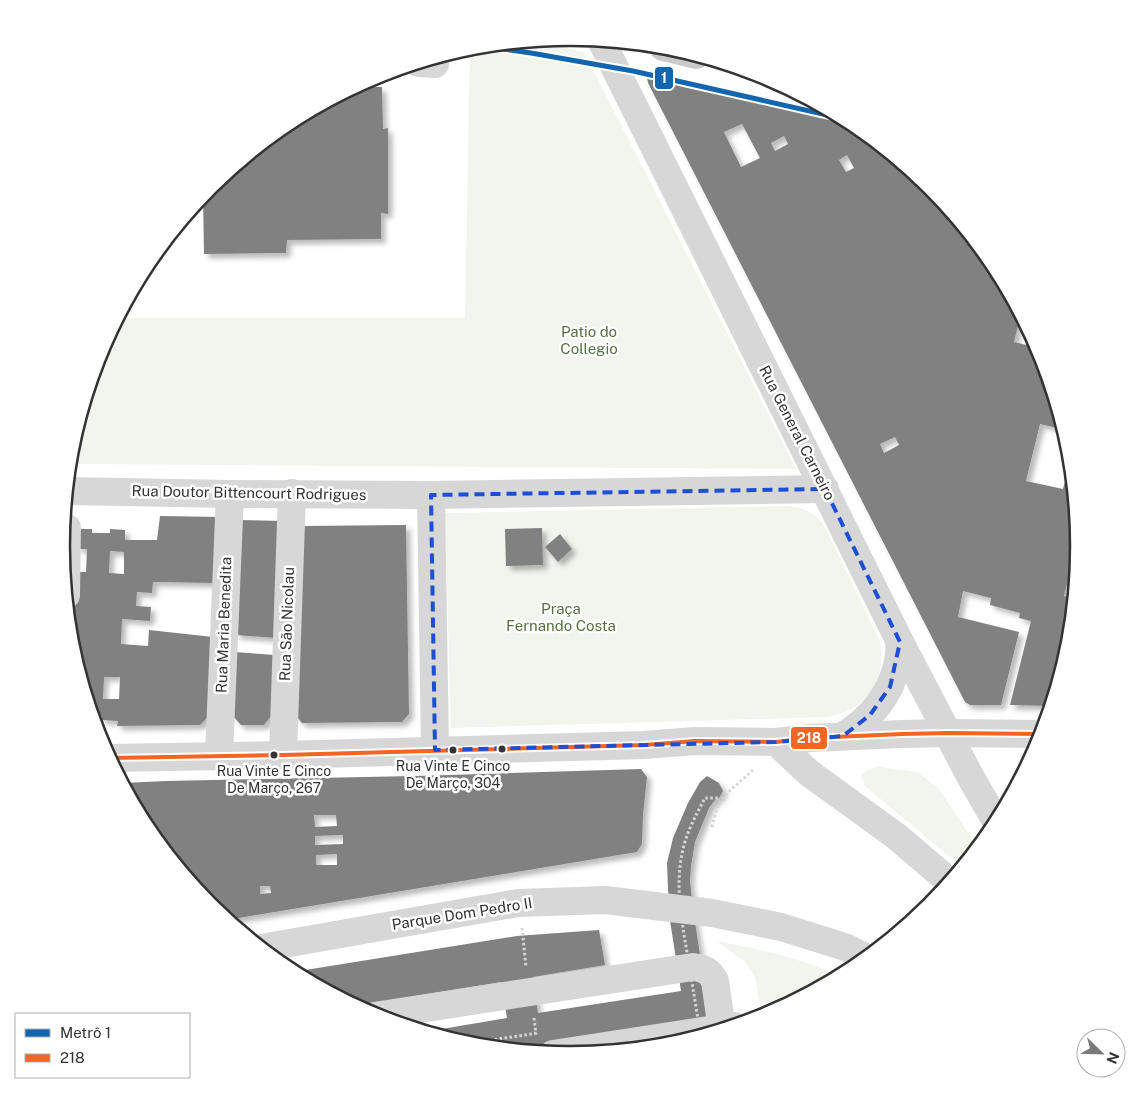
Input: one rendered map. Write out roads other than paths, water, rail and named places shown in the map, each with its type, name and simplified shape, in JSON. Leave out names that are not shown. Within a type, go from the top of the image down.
[{"type":"street","name":"Rua General Carneiro","points":[[605,47],[900,642],[992,815]]},
{"type":"street","points":[[435,750],[431,495],[825,489]]},
{"type":"street","name":"Rua Doutor Bittencourt Rodrigues","points":[[74,491],[431,495]]},
{"type":"street","name":"Rua Maria Benedita","points":[[219,756],[230,494]]},
{"type":"street","name":"Rua São Nicolau","points":[[283,755],[292,494]]},
{"type":"street","points":[[843,736],[870,715],[890,687],[897,665],[900,642]]},
{"type":"street","points":[[117,758],[644,745],[695,741],[776,742],[843,736],[948,733],[1034,734]]},
{"type":"street","points":[[776,742],[809,773],[896,836],[945,878]]},
{"type":"street","name":"Parque Dom Pedro II","points":[[271,946],[518,903],[605,900],[712,913],[781,927],[845,947],[859,954]]},
{"type":"street","points":[[391,1013],[693,967],[705,969],[715,981],[719,1024]]},
{"type":"street","points":[[431,1027],[715,981]]},
{"type":"metro line","name":"1","points":[[511,50],[633,71],[822,114]]},
{"type":"place","name":"Rua Vinte E Cinco De Março, 304","points":[[453,750]]},
{"type":"place","name":"Rua Vinte E Cinco De Março, 267","points":[[274,755]]},
{"type":"park label","name":"Patio do Collegio","points":[[589,340]]},
{"type":"park label","name":"Praça Fernando Costa","points":[[561,618]]}]
